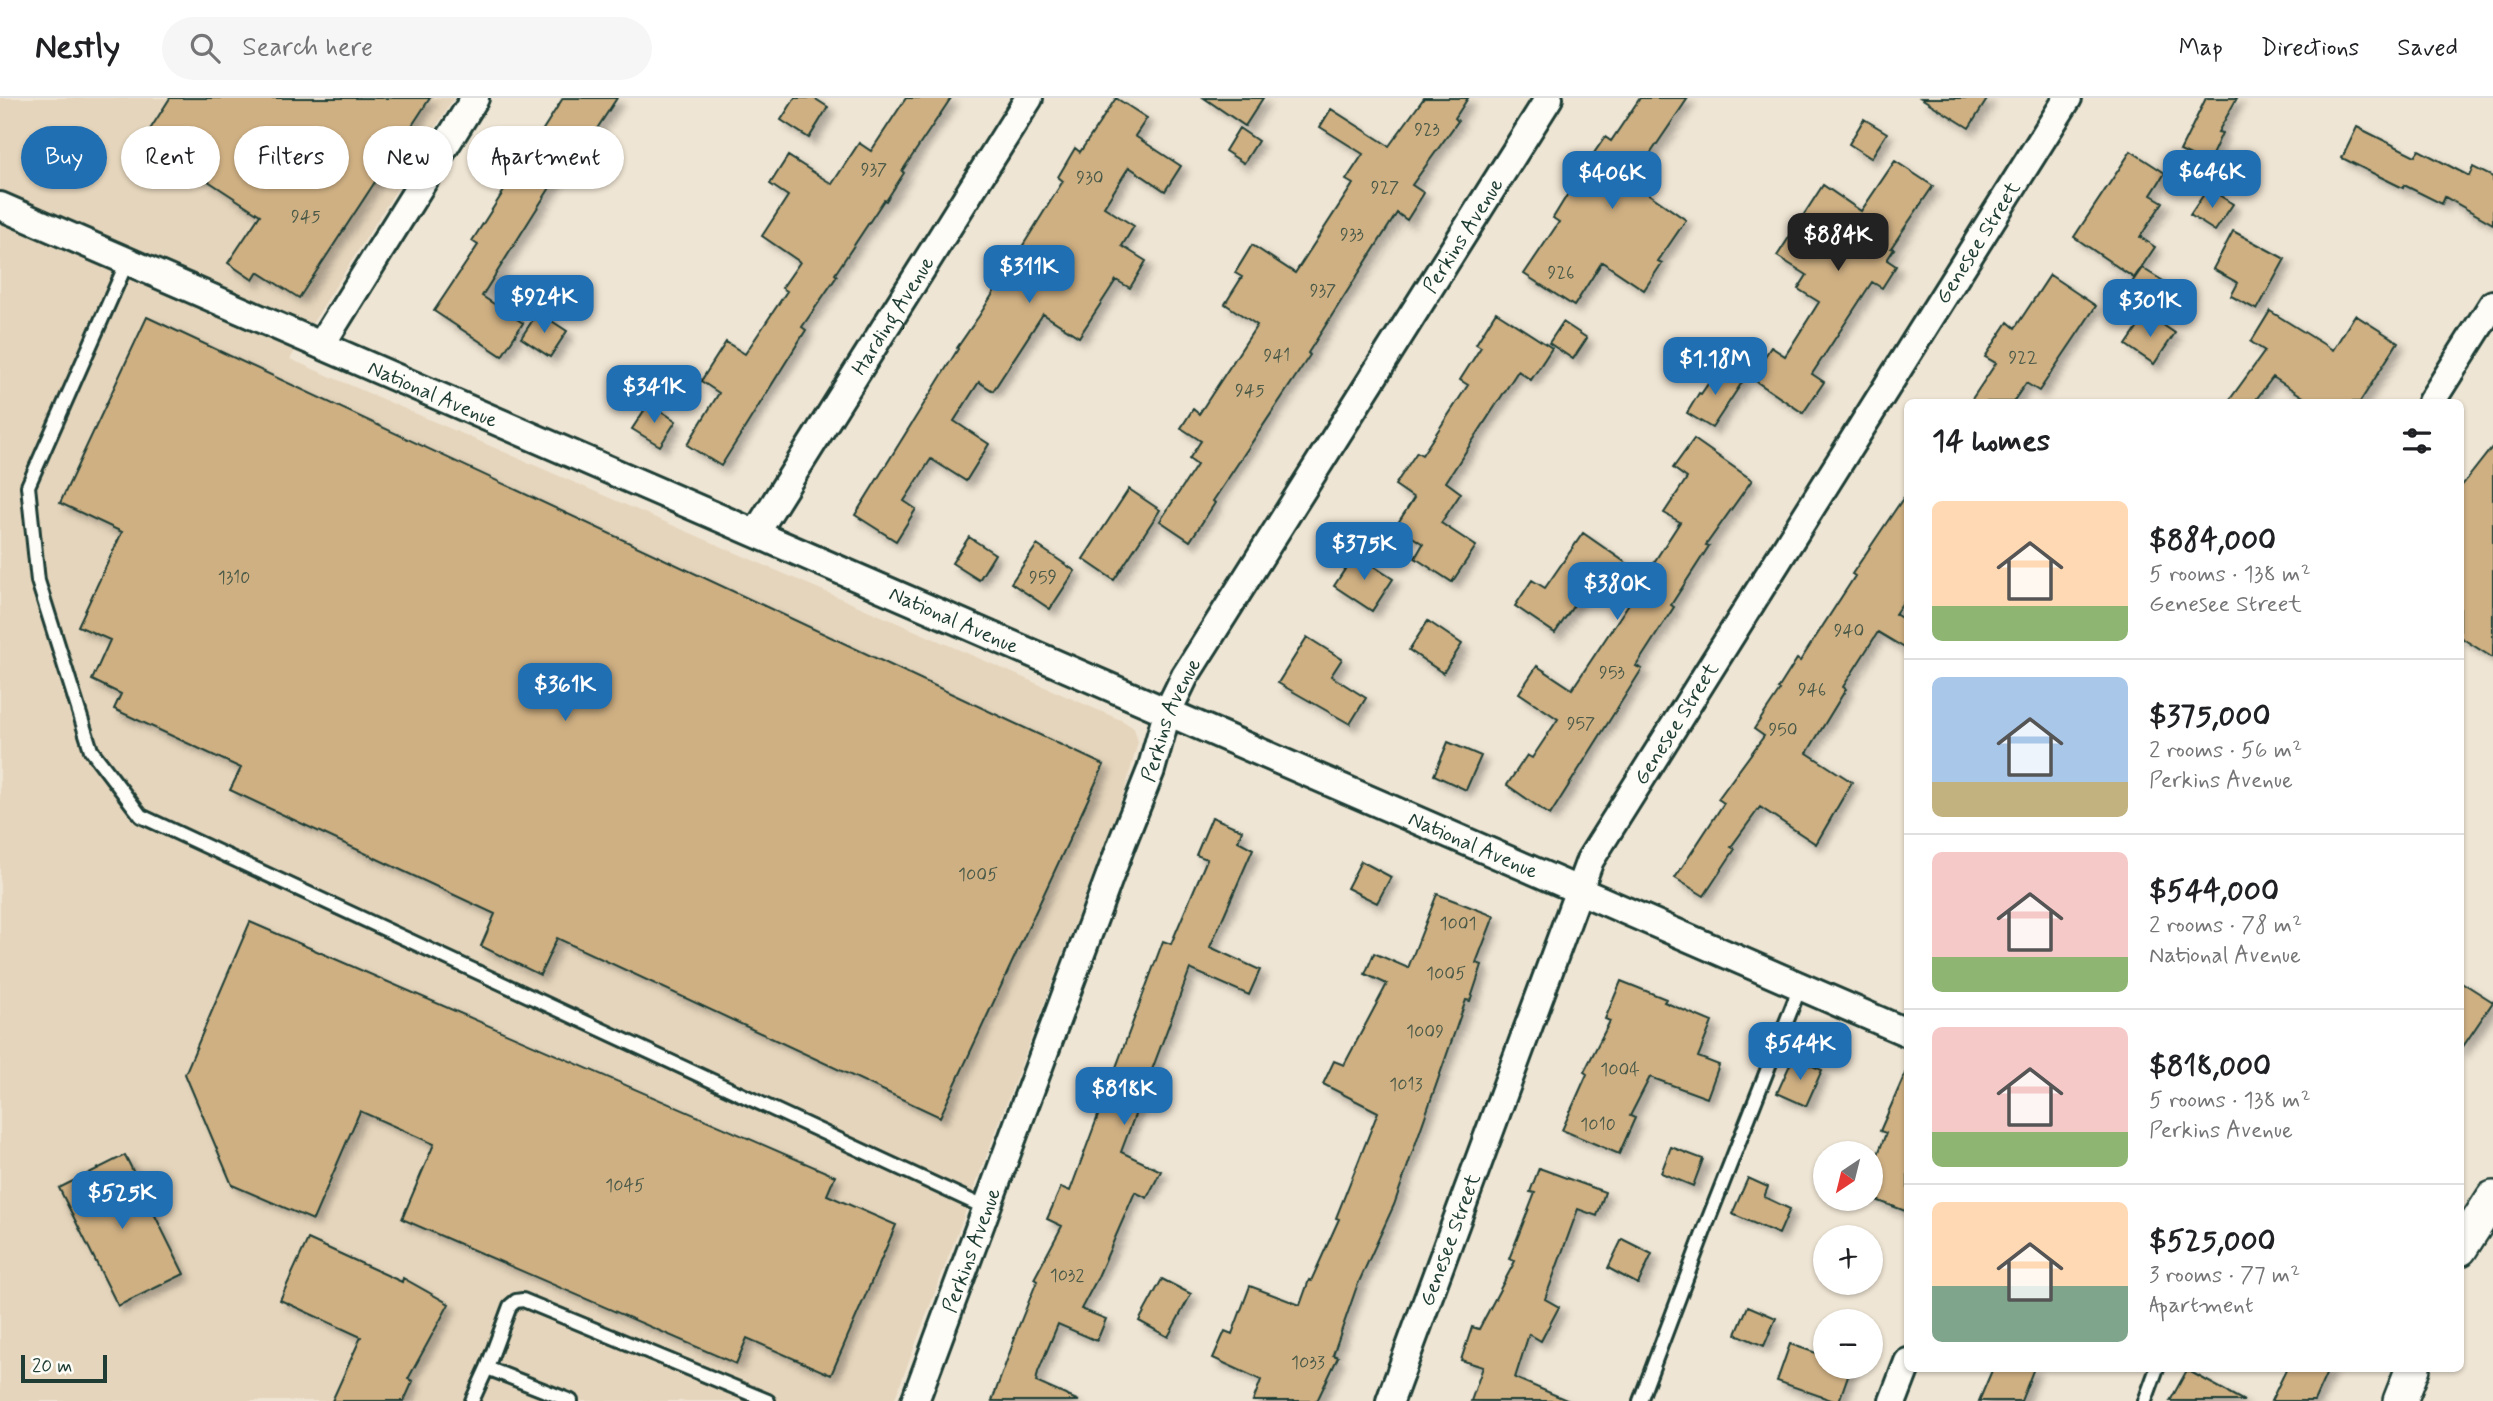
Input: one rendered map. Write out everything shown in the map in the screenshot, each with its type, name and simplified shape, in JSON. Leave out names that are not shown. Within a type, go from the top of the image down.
[{"type":"street","points":[[321,345],[475,98]]},
{"type":"street","name":"Harding Avenue","points":[[756,533],[1029,98]]},
{"type":"street","name":"Perkins Avenue","points":[[915,1401],[1151,770],[1167,713],[1185,676],[1549,98]]},
{"type":"street","name":"Genesee Street","points":[[1390,1401],[1590,860],[2068,98]]},
{"type":"street","name":"National Avenue","points":[[0,206],[1904,1031]]},
{"type":"street","points":[[2433,399],[2493,303]]},
{"type":"street","points":[[2464,1243],[2493,1198]]},
{"type":"street","points":[[1893,1401],[1904,1372]]},
{"type":"street","points":[[2400,1401],[2411,1372]]},
{"type":"lane","points":[[127,262],[28,486],[38,582],[91,750],[141,816],[986,1208]]},
{"type":"lane","points":[[1640,1401],[1784,1021],[1800,986]]},
{"type":"lane","points":[[472,1401],[510,1307],[516,1301],[523,1300],[768,1401]]},
{"type":"lane","points":[[486,1368],[571,1401]]},
{"type":"lane","points":[[2145,1401],[2156,1372]]},
{"type":"shaded area","points":[[0,98],[454,98],[436,126],[363,126],[363,189],[397,189],[290,359],[1123,721],[1134,728],[1138,742],[1125,790],[894,1401],[0,1401]]},
{"type":"building","points":[[170,98],[430,98],[412,126],[363,126],[363,189],[370,189],[299,298],[258,272],[253,280],[228,263],[260,215],[220,189],[220,126],[152,126]]},
{"type":"building","points":[[563,98],[617,98],[599,126],[545,126]]},
{"type":"building","points":[[795,98],[814,98],[828,107],[809,138],[781,120]]},
{"type":"building","points":[[906,98],[951,98],[902,171],[904,173],[886,201],[884,200],[835,274],[837,276],[802,327],[806,330],[721,466],[687,445],[719,393],[701,381],[726,342],[745,354],[787,291],[782,288],[800,262],[762,236],[788,196],[770,184],[788,156],[832,184],[859,143],[871,151]]},
{"type":"building","points":[[1116,98],[1147,118],[1135,136],[1181,166],[1165,191],[1129,167],[1104,207],[1134,226],[1122,246],[1146,261],[1130,288],[1116,280],[1079,337],[1043,314],[993,391],[979,382],[954,421],[989,444],[966,481],[931,459],[904,501],[916,509],[896,541],[855,515],[1063,181],[1058,177],[1075,148],[1080,152]]},
{"type":"building","points":[[1204,98],[1263,98],[1245,126]]},
{"type":"building","points":[[1424,98],[1468,98],[1455,118],[1458,121],[1412,185],[1424,193],[1407,220],[1397,213],[1308,353],[1310,355],[1213,501],[1215,503],[1190,541],[1160,521],[1197,465],[1189,459],[1201,441],[1181,428],[1193,409],[1199,414],[1257,325],[1225,304],[1242,277],[1235,273],[1252,245],[1295,273],[1353,184],[1346,180],[1363,154],[1320,127],[1331,109],[1389,146]]},
{"type":"building","points":[[1640,98],[1688,98],[1644,163],[1652,169],[1640,188],[1686,220],[1658,261],[1662,263],[1644,290],[1602,262],[1574,306],[1524,274],[1559,222],[1553,218],[1583,169],[1605,137],[1611,141]]},
{"type":"building","points":[[1921,98],[1988,98],[1969,128]]},
{"type":"building","points":[[2206,98],[2237,98],[2218,132],[2222,133],[2208,164],[2180,151]]},
{"type":"building","points":[[1864,119],[1887,133],[1871,158],[1849,144]]},
{"type":"building","points":[[2357,127],[2415,156],[2419,150],[2469,176],[2473,167],[2493,177],[2493,224],[2445,197],[2442,204],[2342,158]]},
{"type":"building","points":[[1239,128],[1258,141],[1244,163],[1225,151]]},
{"type":"building","points":[[2131,151],[2165,173],[2151,195],[2163,202],[2140,237],[2155,247],[2134,278],[2074,237]]},
{"type":"building","points":[[1895,161],[1933,186],[1891,248],[1894,249],[1887,260],[1896,266],[1882,288],[1872,282],[1812,374],[1824,382],[1803,413],[1751,378],[1771,347],[1785,356],[1819,302],[1798,289],[1807,275],[1777,256],[1823,185],[1861,211]]},
{"type":"building","points":[[2208,188],[2233,204],[2215,231],[2190,215]]},
{"type":"building","points":[[505,189],[549,189],[482,296],[523,323],[502,356],[434,311],[478,245],[472,241]]},
{"type":"building","points":[[2233,231],[2285,259],[2257,310],[2231,296],[2238,283],[2213,269]]},
{"type":"building","points":[[2142,268],[2165,282],[2149,307],[2126,291]]},
{"type":"building","points":[[2050,275],[2096,306],[2039,391],[2026,383],[2015,399],[1972,399],[1996,363],[1985,357],[2008,322],[2015,328]]},
{"type":"building","points":[[2270,311],[2333,350],[2355,315],[2398,342],[2362,399],[2306,399],[2273,377],[2256,399],[2230,399],[2265,351],[2251,342]]},
{"type":"building","points":[[538,312],[567,331],[550,357],[521,338]]},
{"type":"building","points":[[1496,312],[1552,348],[1531,380],[1518,371],[1446,482],[1461,493],[1441,523],[1476,546],[1452,582],[1415,558],[1423,544],[1396,526],[1414,498],[1395,485],[1417,452],[1422,455],[1468,385],[1460,380],[1481,347],[1476,344]]},
{"type":"building","points":[[2147,314],[2175,333],[2154,364],[2126,345]]},
{"type":"building","points":[[147,317],[1104,765],[940,1117],[557,938],[540,975],[481,946],[495,914],[230,790],[241,768],[114,709],[121,694],[92,680],[110,640],[78,626],[122,532],[60,503]]},
{"type":"building","points":[[1563,322],[1587,338],[1573,359],[1549,343]]},
{"type":"building","points":[[1721,365],[1743,381],[1712,428],[1687,413]]},
{"type":"building","points":[[649,403],[676,421],[660,446],[632,429]]},
{"type":"building","points":[[1694,439],[1752,480],[1706,545],[1709,546],[1671,605],[1674,607],[1636,666],[1642,669],[1550,815],[1507,785],[1527,755],[1532,758],[1558,719],[1519,693],[1537,666],[1572,689],[1630,602],[1593,577],[1555,633],[1515,606],[1532,580],[1545,588],[1583,533],[1645,576],[1680,522],[1664,513],[1687,478],[1673,468]]},
{"type":"building","points":[[2493,446],[2493,658],[2464,640],[2464,483]]},
{"type":"building","points":[[1129,489],[1160,510],[1114,580],[1083,559]]},
{"type":"building","points":[[1904,497],[1904,601],[1895,614],[1904,620],[1904,648],[1878,632],[1843,687],[1846,689],[1807,753],[1852,782],[1816,844],[1760,807],[1731,847],[1735,849],[1704,896],[1675,878],[1724,803],[1718,799],[1764,736],[1754,729],[1797,659],[1800,661],[1855,576],[1852,574]]},
{"type":"building","points":[[969,537],[995,554],[979,580],[952,563]]},
{"type":"building","points":[[1037,545],[1075,571],[1050,609],[1011,583]]},
{"type":"building","points":[[1355,554],[1393,579],[1372,611],[1334,586]]},
{"type":"building","points":[[1428,621],[1462,644],[1443,673],[1409,650]]},
{"type":"building","points":[[1307,637],[1342,659],[1331,676],[1366,698],[1350,724],[1278,683]]},
{"type":"building","points":[[1448,742],[1481,756],[1466,790],[1434,775]]},
{"type":"building","points":[[1212,817],[1242,830],[1238,841],[1253,849],[1210,947],[1260,970],[1249,995],[1190,969],[1121,1152],[1161,1171],[1147,1198],[1135,1192],[1081,1309],[1106,1319],[1097,1341],[1058,1324],[1038,1372],[1036,1382],[1079,1401],[992,1401],[1037,1281],[1034,1279],[1062,1226],[1047,1219],[1061,1187],[1070,1191],[1163,941],[1171,944],[1207,859],[1196,855]]},
{"type":"building","points":[[1361,861],[1391,877],[1377,903],[1347,888]]},
{"type":"building","points":[[1437,894],[1494,916],[1476,963],[1482,965],[1470,1001],[1466,1000],[1394,1205],[1357,1286],[1333,1355],[1338,1357],[1317,1401],[1253,1401],[1261,1380],[1213,1358],[1225,1331],[1232,1334],[1250,1286],[1300,1305],[1309,1280],[1311,1281],[1339,1219],[1336,1218],[1378,1112],[1323,1084],[1334,1061],[1344,1065],[1387,984],[1365,974],[1374,953],[1408,968]]},
{"type":"building","points":[[250,922],[835,1176],[827,1195],[896,1225],[831,1375],[747,1338],[736,1364],[402,1219],[434,1144],[360,1111],[313,1220],[232,1185],[185,1074]]},
{"type":"building","points":[[1621,981],[1712,1022],[1698,1057],[1719,1065],[1707,1098],[1650,1077],[1630,1116],[1635,1118],[1619,1154],[1562,1130],[1587,1074],[1584,1072],[1610,1021],[1605,1019]]},
{"type":"building","points":[[2464,984],[2493,1002],[2464,1045]]},
{"type":"building","points":[[1793,1058],[1822,1070],[1806,1106],[1777,1093]]},
{"type":"building","points":[[1904,1076],[1904,1210],[1883,1203],[1883,1141],[1886,1133],[1880,1131]]},
{"type":"building","points":[[1671,1147],[1703,1159],[1693,1186],[1661,1173]]},
{"type":"building","points":[[125,1155],[184,1274],[118,1306],[59,1188]]},
{"type":"building","points":[[1539,1168],[1605,1192],[1597,1216],[1578,1209],[1545,1299],[1559,1307],[1541,1341],[1529,1334],[1515,1378],[1569,1401],[1471,1401],[1483,1367],[1461,1360],[1472,1327],[1479,1329],[1515,1261],[1509,1259],[1535,1193],[1530,1192]]},
{"type":"building","points":[[1748,1178],[1768,1187],[1764,1197],[1790,1209],[1779,1234],[1732,1214]]},
{"type":"building","points":[[308,1239],[402,1282],[403,1278],[449,1304],[408,1379],[413,1381],[404,1401],[332,1401],[361,1337],[280,1300]]},
{"type":"building","points":[[1622,1239],[1652,1254],[1638,1284],[1608,1268]]},
{"type":"building","points":[[1162,1279],[1191,1294],[1168,1337],[1139,1321]]},
{"type":"building","points":[[1748,1306],[1776,1318],[1764,1346],[1736,1334]]},
{"type":"building","points":[[1790,1344],[1813,1352],[1813,1379],[1847,1379],[1839,1401],[1777,1381]]},
{"type":"building","points":[[1991,1372],[2032,1372],[2021,1401],[1979,1401]]},
{"type":"building","points":[[2186,1372],[2191,1372],[2244,1401],[2170,1401]]},
{"type":"building","points":[[2285,1372],[2327,1372],[2314,1401],[2271,1401]]}]
